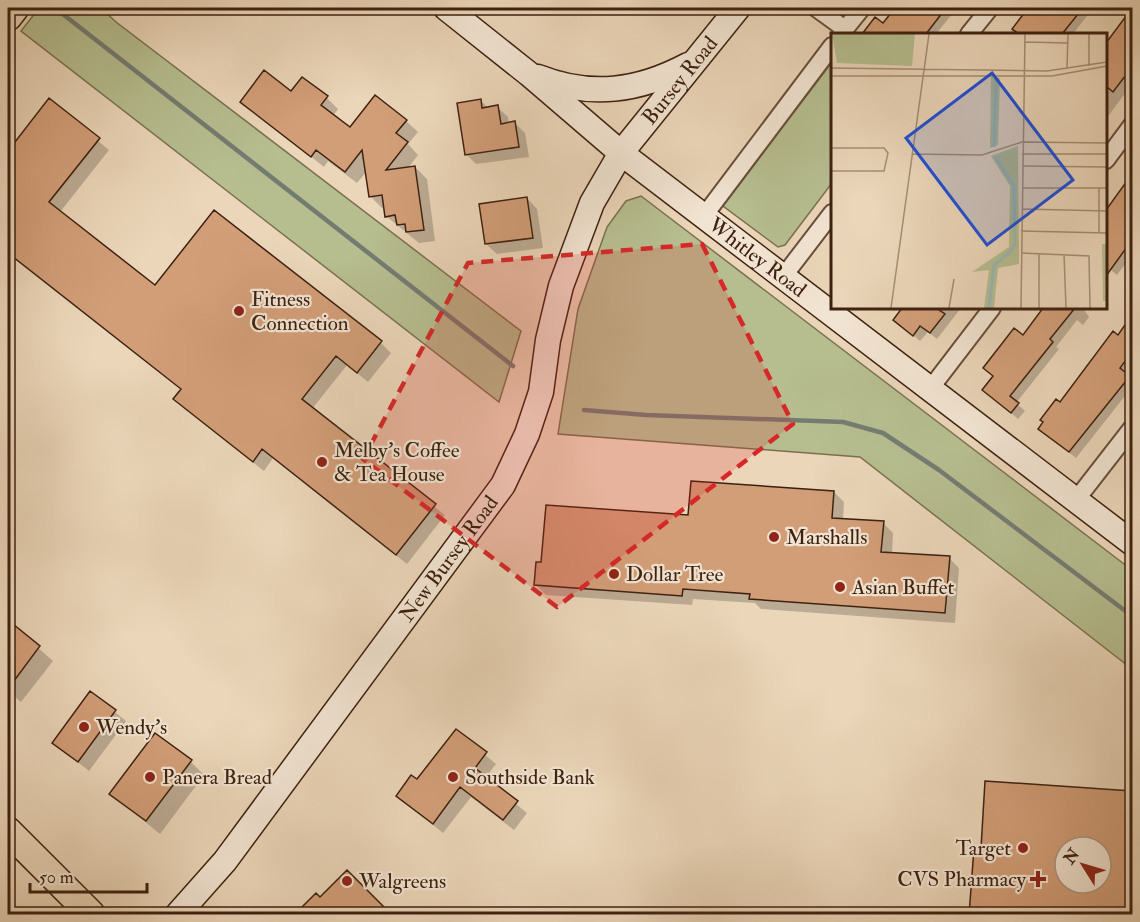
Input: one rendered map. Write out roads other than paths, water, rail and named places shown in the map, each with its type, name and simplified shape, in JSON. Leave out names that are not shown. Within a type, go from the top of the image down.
[{"type":"main road","points":[[8,831],[92,915]]},
{"type":"street","name":"Whitley Road","points":[[446,8],[529,74],[621,153],[1132,543]]},
{"type":"street","name":"Bursey Road","points":[[621,153],[738,8]]},
{"type":"street","points":[[816,8],[843,32],[862,8]]},
{"type":"street","points":[[970,33],[990,8]]},
{"type":"street","points":[[704,216],[831,47]]},
{"type":"street","points":[[529,74],[582,89],[628,89],[663,78],[698,60]]},
{"type":"street","points":[[1107,159],[1132,125]]},
{"type":"street","name":"New Bursey Road","points":[[178,915],[225,861],[503,486],[527,434],[540,393],[548,340],[568,260],[592,203],[621,153]]},
{"type":"street","points":[[783,277],[831,214]]},
{"type":"street","points":[[930,389],[991,309]]},
{"type":"street","points":[[1076,500],[1132,428]]},
{"type":"waterway","points":[[55,8],[513,366]]},
{"type":"waterway","points":[[584,410],[646,415],[843,422],[883,433],[939,470],[1132,616]]},
{"type":"place","name":"Fitness Connection","points":[[239,311]]},
{"type":"place","name":"Melby's Coffee & Tea House","points":[[322,462]]},
{"type":"place","name":"Marshalls","points":[[774,537]]},
{"type":"place","name":"Dollar Tree","points":[[614,574]]},
{"type":"place","name":"Asian Buffet","points":[[840,587]]},
{"type":"place","name":"Wendy's","points":[[84,727]]},
{"type":"place","name":"Panera Bread","points":[[150,777]]},
{"type":"place","name":"Southside Bank","points":[[453,777]]},
{"type":"place","name":"Target","points":[[1023,848]]},
{"type":"place","name":"CVS Pharmacy","points":[[1038,879]]},
{"type":"place","name":"Walgreens","points":[[347,881]]}]
